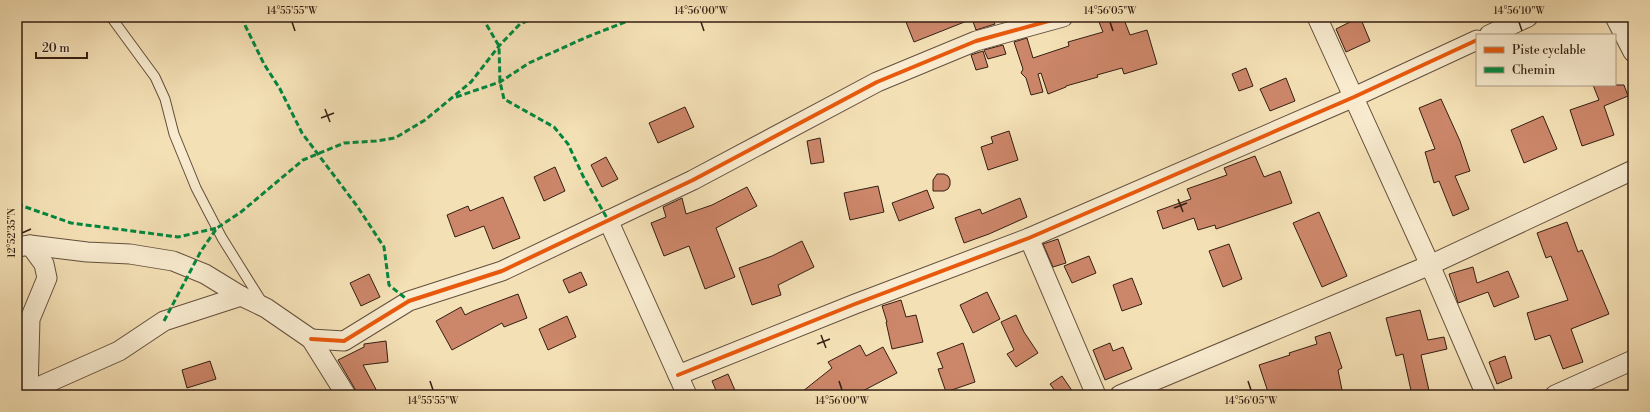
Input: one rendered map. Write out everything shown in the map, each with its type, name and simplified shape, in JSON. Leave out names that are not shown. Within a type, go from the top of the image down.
[{"type":"street","points":[[311,339],[344,341],[409,301],[502,271],[693,180],[877,82],[976,40],[1063,17]]},
{"type":"street","points":[[1317,17],[1430,265],[1486,395]]},
{"type":"street","points":[[1491,34],[1528,17]]},
{"type":"street","points":[[1616,17],[1633,52]]},
{"type":"street","points":[[678,375],[855,304],[1029,238],[1354,97],[1476,40]]},
{"type":"street","points":[[1120,395],[1430,265],[1633,170]]},
{"type":"street","points":[[608,220],[687,395]]},
{"type":"street","points":[[1029,238],[1096,395]]},
{"type":"street","points":[[24,246],[44,264],[47,278],[30,319],[25,394],[119,351],[164,321],[241,296]]},
{"type":"street","points":[[24,246],[87,252],[130,254],[173,261],[205,274],[241,296],[266,308],[311,339],[346,395]]},
{"type":"street","points":[[1555,395],[1633,360]]},
{"type":"lane","points":[[111,17],[155,77],[165,99],[174,134],[196,188],[222,238],[266,308]]},
{"type":"building","points":[[904,17],[992,17],[995,24],[976,30],[972,19],[914,42]]},
{"type":"building","points":[[1097,17],[1123,17],[1130,35],[1147,30],[1157,64],[1124,74],[1122,68],[1097,75],[1098,77],[1066,86],[1048,94],[1041,73],[1038,74],[1043,92],[1031,95],[1026,78],[1021,73],[1023,69],[1014,42],[1027,38],[1033,58],[1069,46],[1068,42],[1103,32]]},
{"type":"building","points":[[1360,17],[1370,41],[1346,52],[1336,29]]},
{"type":"building","points":[[1003,45],[1006,54],[988,59],[984,50]]},
{"type":"building","points":[[983,51],[988,67],[976,70],[971,55]]},
{"type":"building","points":[[1246,68],[1253,86],[1239,91],[1232,74]]},
{"type":"building","points":[[1286,78],[1295,101],[1270,111],[1260,89]]},
{"type":"building","points":[[1624,85],[1628,96],[1604,106],[1614,135],[1582,146],[1570,110],[1599,100],[1593,86]]},
{"type":"building","points":[[1441,99],[1460,141],[1470,171],[1455,176],[1469,209],[1453,216],[1439,181],[1434,183],[1425,152],[1435,149],[1419,108]]},
{"type":"building","points":[[685,107],[694,127],[658,143],[649,123]]},
{"type":"building","points":[[1543,116],[1557,149],[1524,163],[1511,130]]},
{"type":"building","points":[[1009,131],[1018,160],[988,170],[981,147],[993,143],[991,137]]},
{"type":"building","points":[[820,138],[824,162],[811,164],[807,141]]},
{"type":"building","points":[[1255,156],[1264,177],[1280,171],[1292,203],[1216,229],[1215,225],[1198,230],[1194,218],[1163,229],[1157,211],[1191,199],[1187,189],[1227,175],[1224,168]]},
{"type":"building","points":[[606,157],[618,179],[602,187],[591,165]]},
{"type":"building","points":[[555,167],[565,191],[544,201],[534,177]]},
{"type":"building","points":[[937,174],[944,174],[948,176],[950,185],[948,189],[944,191],[933,191],[933,180]]},
{"type":"building","points":[[878,186],[884,212],[850,220],[844,193]]},
{"type":"building","points":[[747,187],[757,206],[716,228],[735,277],[705,289],[689,246],[664,256],[651,223],[666,217],[663,207],[682,198],[686,214],[712,205]]},
{"type":"building","points":[[927,190],[934,208],[899,221],[892,203]]},
{"type":"building","points":[[503,197],[520,238],[493,249],[484,226],[455,237],[447,215],[468,206],[470,211]]},
{"type":"building","points":[[1020,198],[1027,217],[989,234],[964,243],[955,218],[980,209],[982,214]]},
{"type":"building","points":[[1319,212],[1347,276],[1322,287],[1293,223]]},
{"type":"building","points":[[1567,222],[1578,252],[1582,250],[1609,314],[1571,329],[1583,362],[1563,369],[1550,335],[1535,340],[1527,313],[1568,300],[1551,256],[1546,258],[1537,233]]},
{"type":"building","points":[[1058,239],[1066,263],[1053,267],[1043,244]]},
{"type":"building","points":[[802,241],[814,267],[778,285],[781,295],[752,305],[739,268],[772,256]]},
{"type":"building","points":[[1229,244],[1242,279],[1223,287],[1209,251]]},
{"type":"building","points":[[1089,256],[1096,273],[1072,283],[1064,266]]},
{"type":"building","points":[[1473,267],[1477,283],[1508,271],[1519,297],[1494,307],[1488,292],[1458,303],[1449,274]]},
{"type":"building","points":[[581,272],[587,285],[569,293],[563,280]]},
{"type":"building","points":[[369,274],[380,297],[361,306],[350,283]]},
{"type":"building","points":[[1132,278],[1142,304],[1122,311],[1113,285]]},
{"type":"building","points":[[987,292],[1000,319],[973,333],[960,305]]},
{"type":"building","points":[[518,294],[527,318],[504,327],[502,323],[452,350],[436,321],[461,307],[465,315]]},
{"type":"building","points":[[901,300],[906,317],[916,315],[923,342],[892,349],[887,322],[882,306]]},
{"type":"building","points":[[1420,310],[1428,340],[1444,337],[1447,349],[1421,355],[1430,395],[1412,395],[1403,354],[1396,356],[1386,318]]},
{"type":"building","points":[[1016,315],[1024,332],[1038,353],[1016,367],[1007,354],[1014,350],[1001,322]]},
{"type":"building","points":[[567,316],[576,337],[548,350],[539,329]]},
{"type":"building","points":[[1330,332],[1342,368],[1338,370],[1343,395],[1269,395],[1259,365],[1317,344],[1315,337]]},
{"type":"building","points":[[386,341],[388,362],[363,365],[379,395],[357,395],[338,360],[364,347],[364,344]]},
{"type":"building","points":[[963,343],[975,382],[946,392],[938,369],[943,368],[937,353]]},
{"type":"building","points":[[1110,343],[1113,351],[1123,347],[1132,369],[1105,380],[1093,350]]},
{"type":"building","points":[[860,345],[866,356],[883,347],[897,373],[855,395],[798,395],[832,368],[828,362]]},
{"type":"building","points":[[1505,356],[1512,378],[1497,384],[1489,362]]},
{"type":"building","points":[[210,361],[216,379],[187,388],[182,370]]},
{"type":"building","points":[[728,374],[737,395],[718,395],[712,381]]},
{"type":"building","points":[[1062,376],[1075,395],[1058,395],[1050,384]]},
{"type":"marked path","points":[[241,17],[264,64],[280,89],[302,133],[357,206],[384,247],[389,285],[409,301]]},
{"type":"marked path","points":[[482,17],[499,46],[500,82],[504,99],[554,127],[568,144],[583,176],[608,220]]},
{"type":"marked path","points":[[164,321],[201,251],[217,228],[241,212],[303,160],[344,143],[395,138],[425,120],[471,82],[499,46],[520,24],[537,17]]},
{"type":"marked path","points":[[598,17],[630,17]]},
{"type":"marked path","points":[[456,97],[500,82],[529,63],[587,37],[638,17]]},
{"type":"marked path","points":[[17,204],[71,223],[178,237],[217,228]]},
{"type":"cycle path","points":[[311,339],[344,341],[409,301],[502,271],[693,180],[877,82],[976,41],[1063,17]]},
{"type":"cycle path","points":[[678,375],[855,304],[1029,238],[1354,97],[1476,40]]}]
